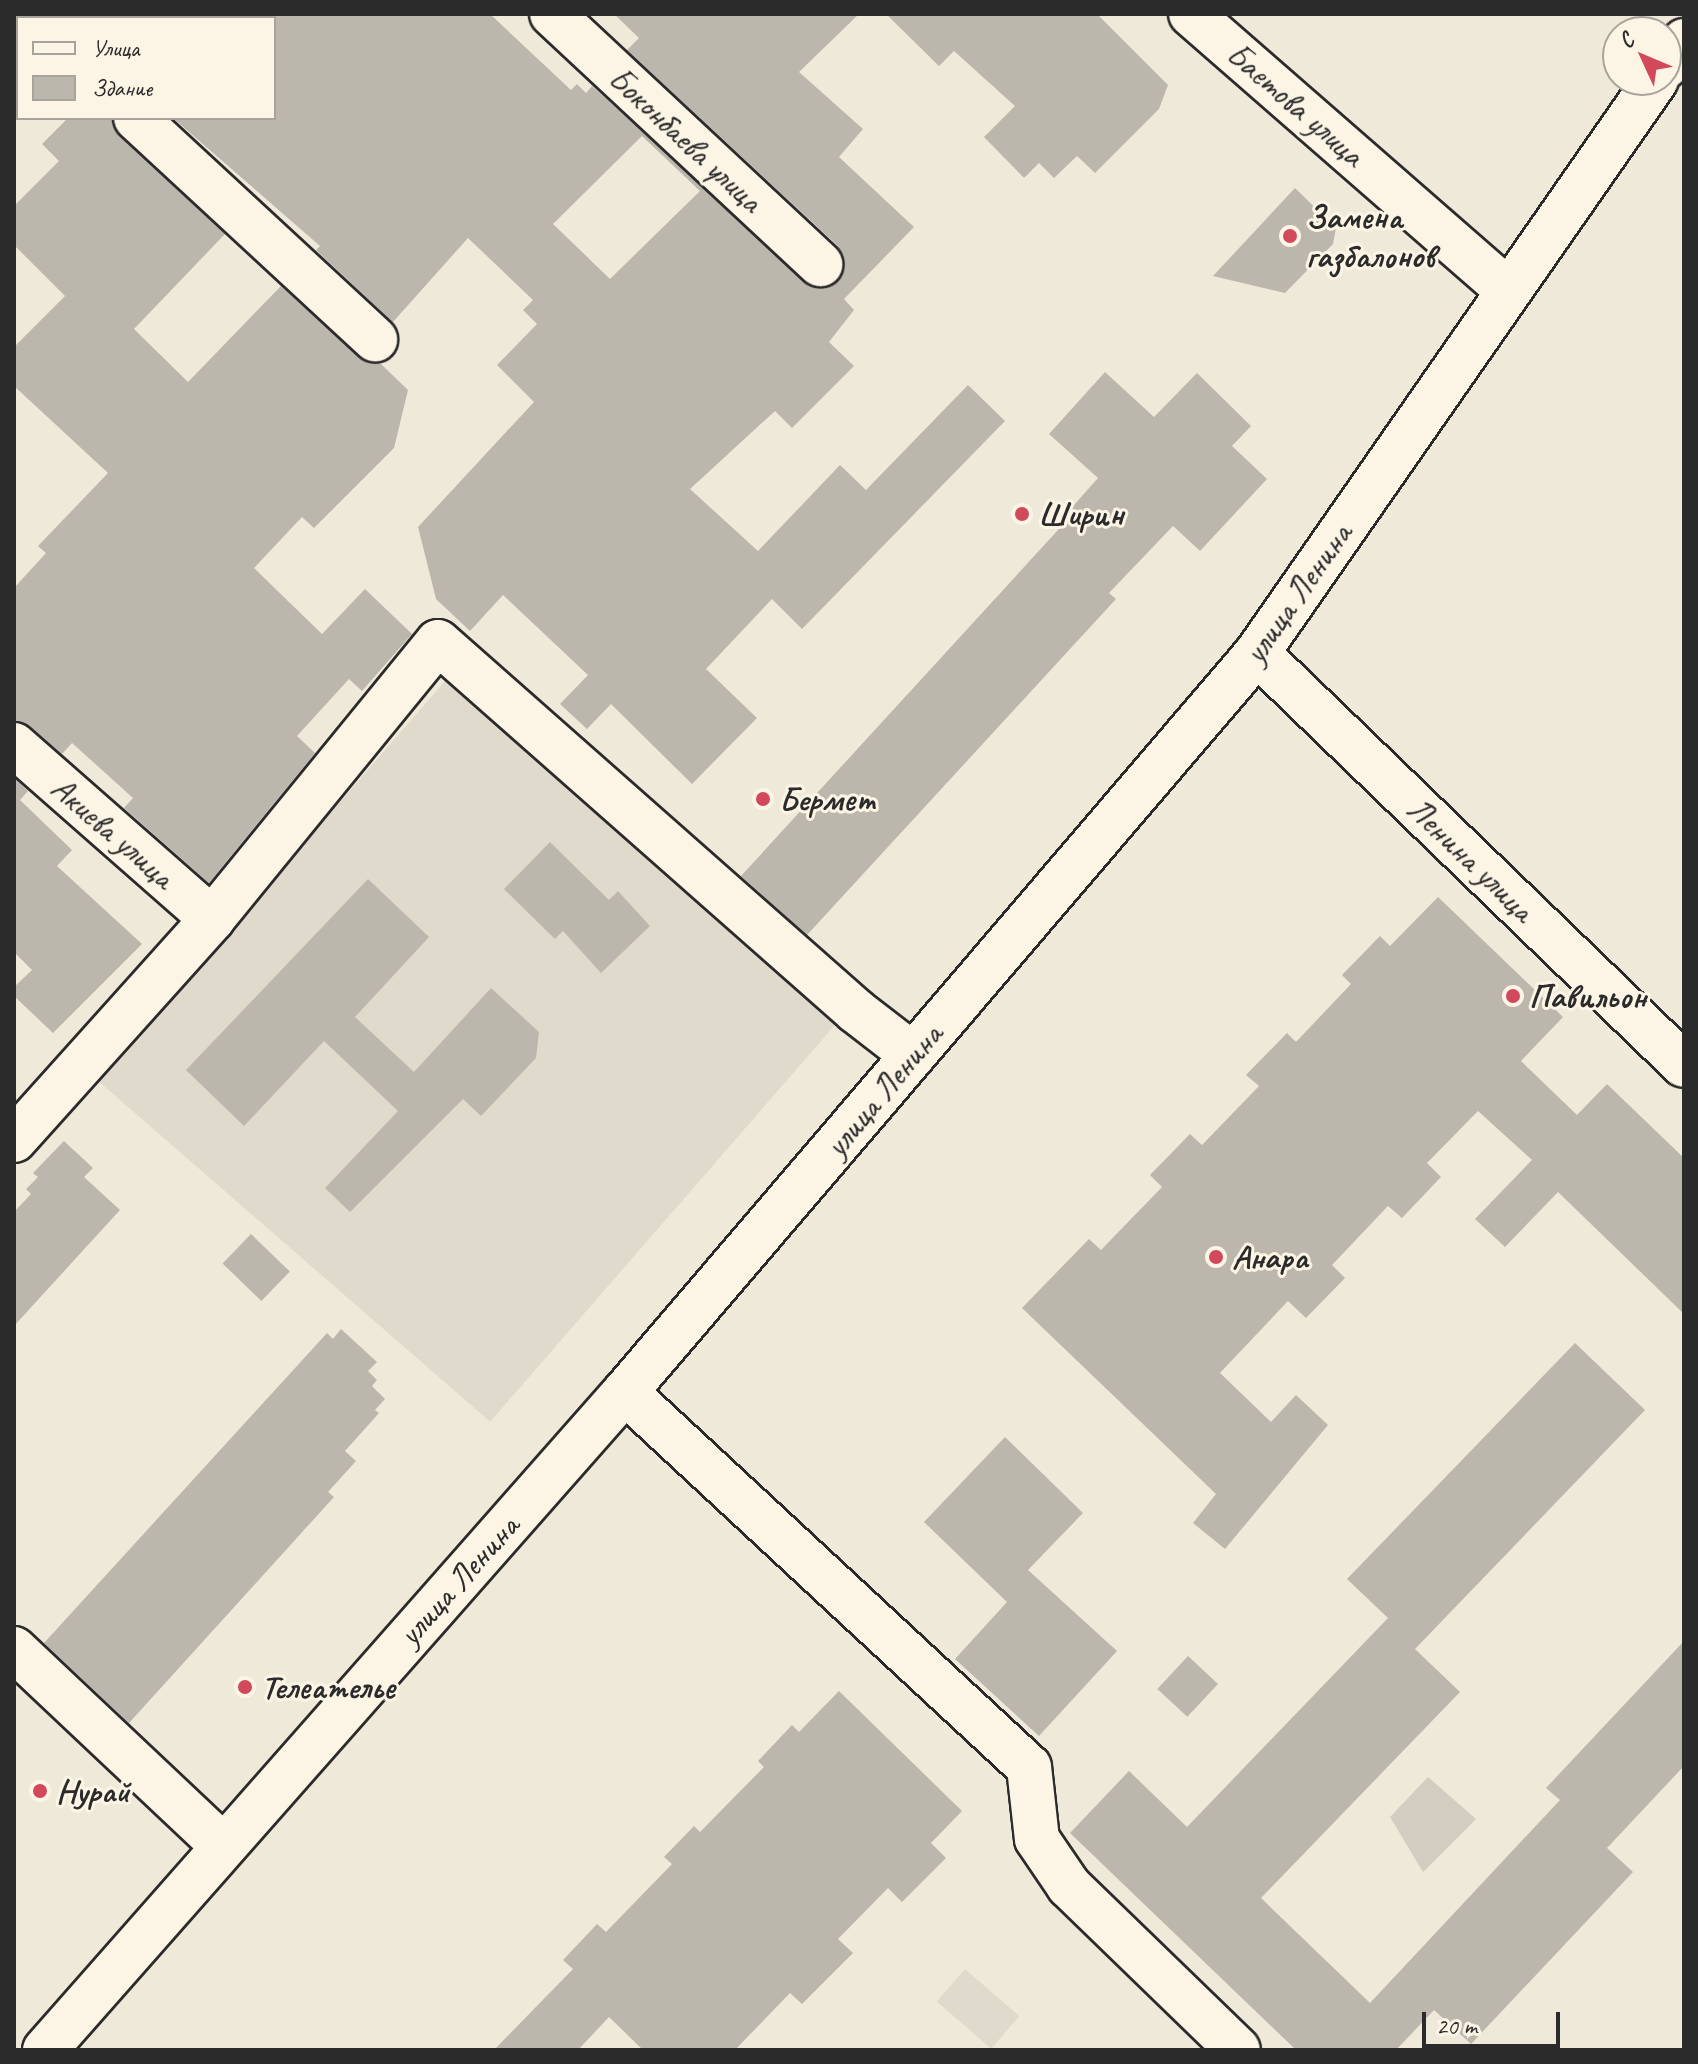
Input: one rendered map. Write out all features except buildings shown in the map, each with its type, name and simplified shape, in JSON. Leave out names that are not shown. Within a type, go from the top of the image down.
[{"type":"street","name":"Боконбаева улица","points":[[552,14],[820,264]]},
{"type":"street","name":"Баетова улица","points":[[1191,14],[1508,291]]},
{"type":"street","name":"улица Ленина","points":[[45,2050],[222,1845],[625,1392],[1257,653],[1645,96]]},
{"type":"street","points":[[138,120],[375,339]]},
{"type":"street","points":[[14,1140],[212,919],[438,642],[856,1011],[913,1055]]},
{"type":"street","name":"Ленина улица","points":[[1257,653],[1684,1065]]},
{"type":"street","name":"Акиева улица","points":[[14,745],[212,919]]},
{"type":"street","points":[[625,1392],[1029,1767],[1037,1839],[1069,1886],[1238,2050]]},
{"type":"street","points":[[14,1649],[222,1845]]},
{"type":"shaded area","points":[[452,673],[844,1014],[490,1422],[98,1081]]},
{"type":"shaded area","points":[[1428,1777],[1476,1819],[1423,1872],[1390,1817]]},
{"type":"shaded area","points":[[965,1969],[1019,2016],[991,2049],[937,2001]]},
{"type":"place","name":"Замена газбалонов","points":[[1290,236]]},
{"type":"place","name":"Ширин","points":[[1022,514]]},
{"type":"place","name":"Бермет","points":[[763,799]]},
{"type":"place","name":"Павильон","points":[[1513,996]]},
{"type":"place","name":"Анара","points":[[1216,1257]]},
{"type":"place","name":"Телеателье","points":[[245,1687]]},
{"type":"place","name":"Нурай","points":[[40,1791]]}]
